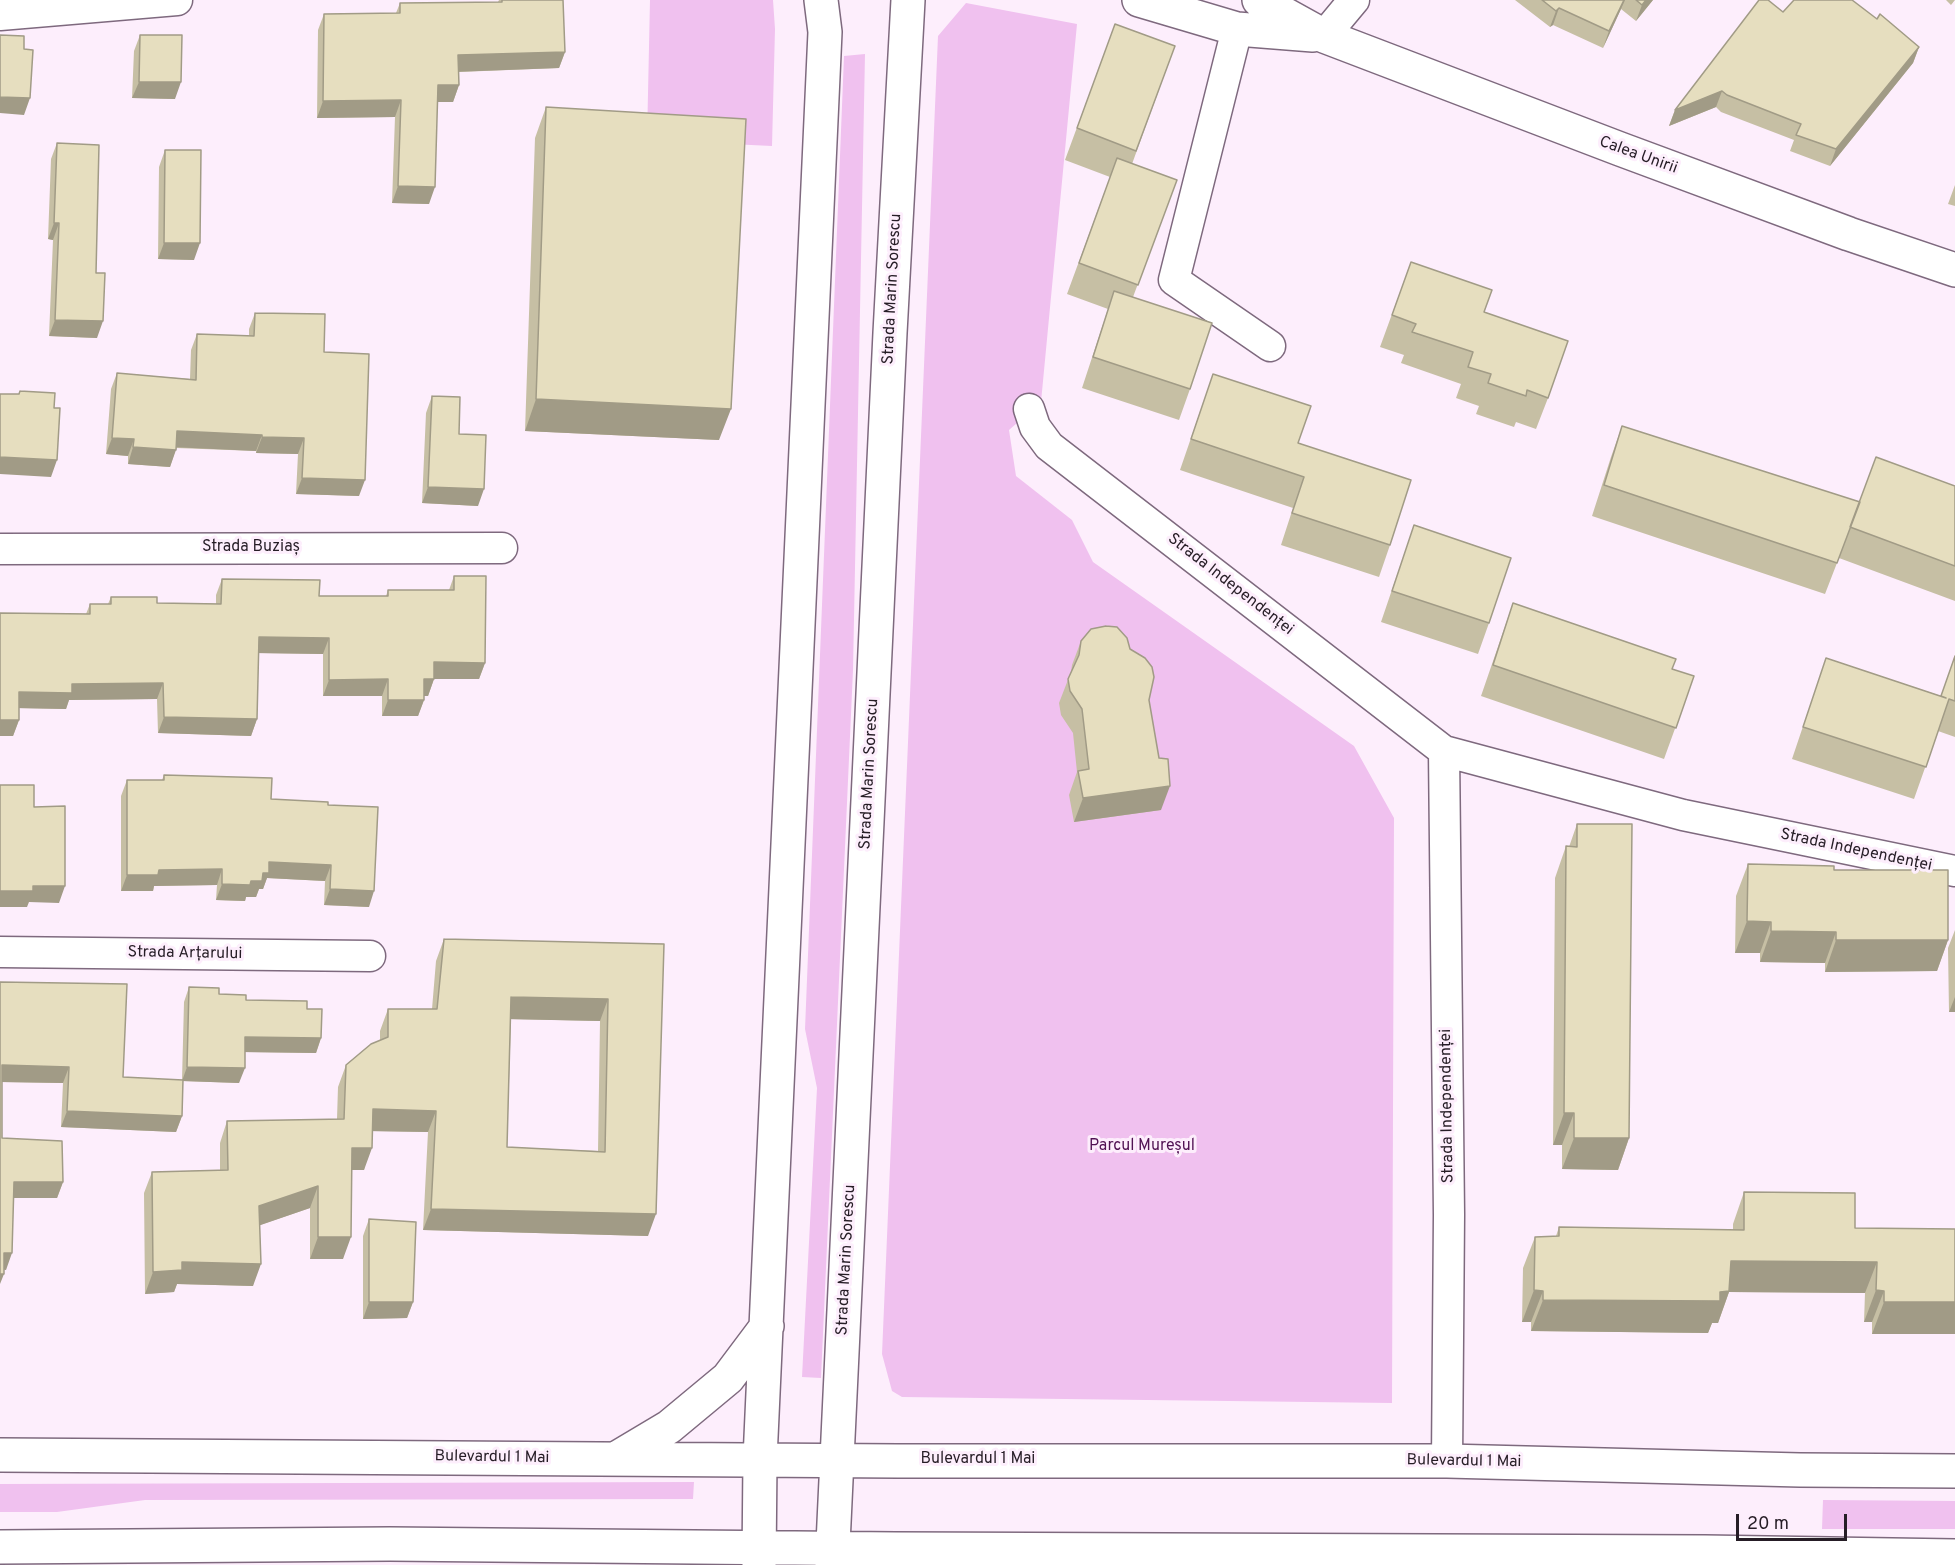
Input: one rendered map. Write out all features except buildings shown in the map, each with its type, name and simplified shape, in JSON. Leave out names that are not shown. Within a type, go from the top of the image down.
[{"type":"main road","points":[[758,1557],[760,1459],[824,44],[821,0]]},
{"type":"main road","name":"Strada Marin Sorescu","points":[[832,1557],[908,0]]},
{"type":"main road","name":"Calea Unirii","points":[[1139,0],[1237,29],[1324,36]]},
{"type":"main road","name":"Calea Unirii","points":[[1259,0],[1324,36],[1652,161],[1849,234],[1955,270]]},
{"type":"main road","points":[[615,1459],[669,1427],[728,1378],[767,1326]]},
{"type":"main road","name":"Bulevardul 1 Mai","points":[[0,1455],[1447,1461],[1800,1470],[1955,1471]]},
{"type":"main road","points":[[0,1547],[460,1555],[758,1557],[1705,1552],[1955,1556]]},
{"type":"street","points":[[0,15],[177,0]]},
{"type":"street","points":[[1324,36],[1354,0]]},
{"type":"street","points":[[1237,29],[1174,280],[1270,346]]},
{"type":"street","name":"Strada Independenței","points":[[1029,410],[1035,427],[1049,446],[1444,751],[1683,815],[1955,871]]},
{"type":"street","name":"Strada Buziaș","points":[[0,549],[502,548]]},
{"type":"street","name":"Strada Independenței","points":[[1444,751],[1449,1215],[1447,1461]]},
{"type":"street","name":"Strada Arțarului","points":[[0,952],[370,956]]},
{"type":"green space","points":[[650,0],[773,0],[775,29],[772,146],[647,140]]},
{"type":"green space","name":"Parcul Mureșul","points":[[966,3],[1077,24],[1041,402],[1009,430],[1016,476],[1072,520],[1093,562],[1354,746],[1394,818],[1392,1403],[902,1397],[892,1391],[882,1354],[938,36]]},
{"type":"green space","points":[[865,54],[853,670],[821,1378],[802,1377],[817,1088],[805,1029],[844,56]]},
{"type":"green space","points":[[694,1482],[693,1499],[145,1500],[57,1512],[0,1512],[0,1484]]},
{"type":"green space","points":[[1823,1500],[1955,1501],[1955,1529],[1822,1529]]}]
